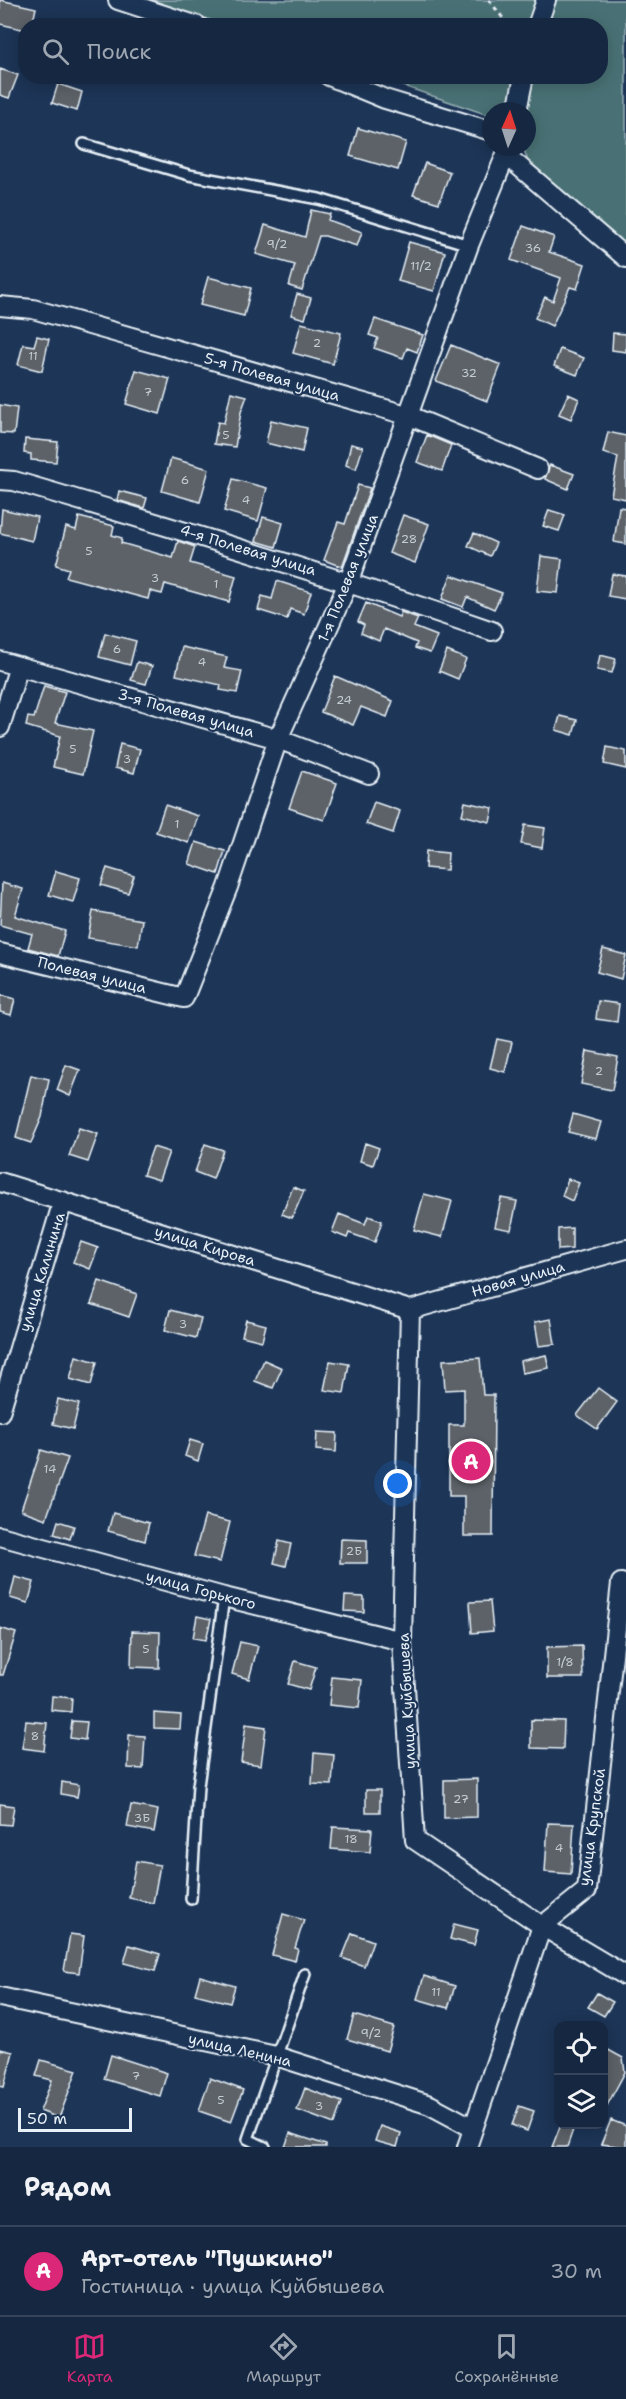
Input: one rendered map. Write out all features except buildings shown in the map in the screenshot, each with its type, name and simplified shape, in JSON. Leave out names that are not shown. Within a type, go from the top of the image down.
[{"type":"street","points":[[118,0],[173,18]]},
{"type":"street","points":[[540,18],[546,0]]},
{"type":"street","points":[[348,84],[385,99],[482,127]]},
{"type":"street","points":[[519,102],[522,84]]},
{"type":"street","name":"1-я Полевая улица","points":[[184,998],[228,887],[278,739],[349,581],[470,245],[506,156]]},
{"type":"street","points":[[515,156],[626,258]]},
{"type":"street","name":"5-я Полевая улица","points":[[0,306],[33,309],[410,416],[538,469]]},
{"type":"street","name":"4-я Полевая улица","points":[[0,480],[25,484],[349,581],[492,631]]},
{"type":"street","name":"3-я Полевая улица","points":[[0,661],[278,739],[369,774]]},
{"type":"street","points":[[0,727],[19,666]]},
{"type":"street","name":"Полевая улица","points":[[0,953],[184,998]]},
{"type":"street","name":"улица Кирова","points":[[0,1182],[410,1310]]},
{"type":"street","name":"улица Калинина","points":[[0,1412],[63,1201]]},
{"type":"street","name":"Новая улица","points":[[410,1310],[626,1248]]},
{"type":"street","name":"улица Куйбышева","points":[[410,1310],[402,1641],[415,1840],[542,1926],[626,1976]]},
{"type":"street","name":"улица Горького","points":[[0,1536],[224,1597],[402,1641]]},
{"type":"street","name":"улица Крупской","points":[[542,1926],[587,1890],[621,1583]]},
{"type":"street","points":[[467,2147],[542,1926]]},
{"type":"street","name":"улица Ленина","points":[[0,1997],[276,2056],[430,2105],[473,2128]]},
{"type":"lane","points":[[84,144],[189,175],[319,199],[470,245]]},
{"type":"lane","points":[[191,1899],[198,1786],[224,1597]]},
{"type":"lane","points":[[265,2147],[248,2139],[305,1974]]},
{"type":"path","points":[[489,0],[503,18]]},
{"type":"green space","points":[[144,0],[626,0],[626,248],[528,161],[526,156],[536,156],[536,102],[482,102],[482,113],[397,84],[608,84],[608,18],[204,18]]},
{"type":"place","name":"Арт-отель \"Пушкино\"","points":[[471,1461]]}]
